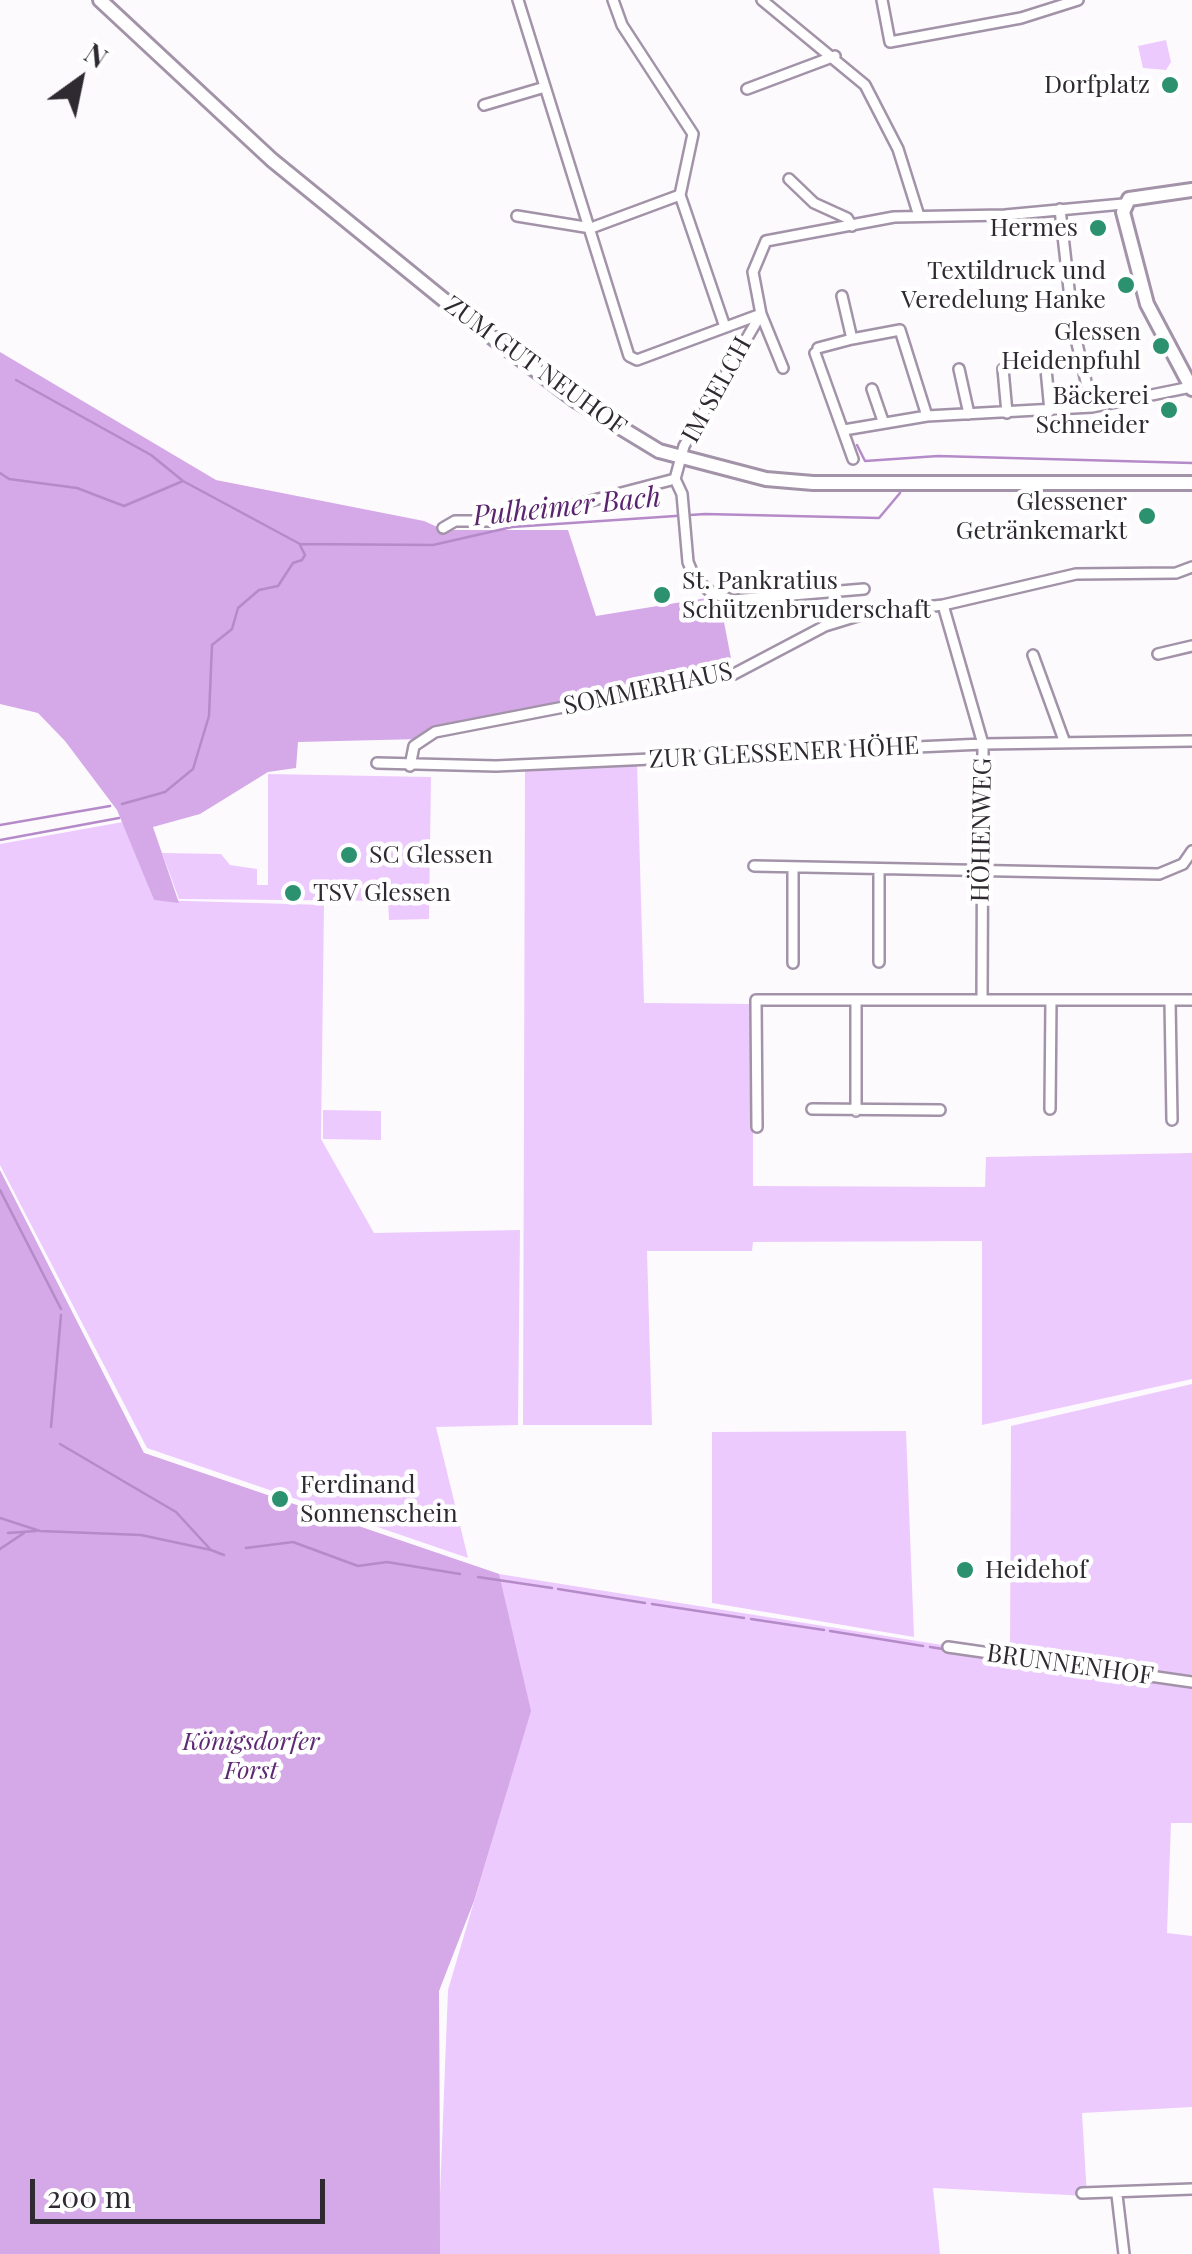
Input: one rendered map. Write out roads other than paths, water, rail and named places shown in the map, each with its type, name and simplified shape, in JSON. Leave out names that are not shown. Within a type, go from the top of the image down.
[{"type":"main road","name":"ZUM GUT NEUHOF","points":[[100,0],[272,160],[460,312],[615,427],[681,460],[766,480],[813,483],[1192,483]]},
{"type":"main road","points":[[1192,190],[1130,199],[1124,204],[1147,304],[1192,388]]},
{"type":"street","points":[[518,0],[629,356],[637,360],[760,310],[783,368]]},
{"type":"street","points":[[613,0],[622,26],[692,134],[680,196],[725,327]]},
{"type":"street","points":[[762,0],[835,56],[865,85],[882,114],[919,216]]},
{"type":"street","points":[[882,0],[890,42],[1021,18],[1078,0]]},
{"type":"street","points":[[748,89],[835,56]]},
{"type":"street","points":[[484,105],[545,87]]},
{"type":"street","points":[[788,179],[814,202],[847,218],[852,226]]},
{"type":"street","points":[[517,216],[590,228],[680,196]]},
{"type":"street","name":"IM SELCH","points":[[675,479],[685,442],[760,310],[754,272],[756,257],[766,242],[919,216],[977,217],[1124,204]]},
{"type":"street","points":[[1054,300],[1070,298],[1060,209]]},
{"type":"street","points":[[842,296],[852,339]]},
{"type":"street","points":[[854,459],[816,350],[900,330],[927,416]]},
{"type":"street","points":[[1075,335],[1092,407]]},
{"type":"street","points":[[959,368],[969,414]]},
{"type":"street","points":[[1002,369],[1007,413]]},
{"type":"street","points":[[1046,369],[1050,411]]},
{"type":"street","points":[[844,430],[927,416],[1092,407],[1192,388]]},
{"type":"street","points":[[872,389],[884,422]]},
{"type":"street","points":[[442,528],[455,521],[490,520],[571,506],[675,479],[682,494],[688,562],[696,579],[712,594],[746,602],[864,589]]},
{"type":"street","name":"SOMMERHAUS","points":[[410,766],[410,755],[422,739],[449,727],[734,674],[825,626],[864,614],[943,605],[1076,574],[1176,573],[1192,567]]},
{"type":"street","name":"HÖHENWEG","points":[[943,605],[983,744],[982,1000]]},
{"type":"street","points":[[1158,654],[1192,646]]},
{"type":"street","points":[[1034,656],[1065,743]]},
{"type":"street","name":"ZUR GLESSENER HÖHE","points":[[377,763],[523,765],[983,744],[1192,740]]},
{"type":"street","points":[[754,866],[1159,874],[1183,864],[1192,850]]},
{"type":"street","points":[[793,868],[793,963]]},
{"type":"street","points":[[879,870],[879,962]]},
{"type":"street","points":[[757,1127],[756,1000],[1192,1000]]},
{"type":"street","points":[[1050,1109],[1051,1000]]},
{"type":"street","points":[[1170,1001],[1172,1120]]},
{"type":"street","points":[[856,1002],[856,1110]]},
{"type":"street","points":[[812,1109],[940,1110]]},
{"type":"street","name":"BRUNNENHOF","points":[[948,1647],[1192,1682]]},
{"type":"street","points":[[1082,2193],[1192,2189]]},
{"type":"street","points":[[1118,2194],[1124,2254]]},
{"type":"waterway","name":"Pulheimer Bach","points":[[16,380],[151,455],[183,481],[300,544],[433,545],[512,527],[705,514],[879,518],[900,493]]},
{"type":"waterway","name":"Pulheimer Bach","points":[[857,445],[865,461],[938,456],[1192,463]]},
{"type":"waterway","name":"Pulheimer Bach","points":[[0,473],[9,479],[77,488],[124,506],[183,481]]},
{"type":"waterway","points":[[122,804],[165,792],[193,769],[209,716],[212,645],[232,629],[238,608],[259,590],[278,586],[293,563],[302,560],[305,555],[300,545]]},
{"type":"waterway","points":[[0,825],[110,806]]},
{"type":"waterway","points":[[0,840],[119,818]]},
{"type":"waterway","points":[[0,1190],[61,1309]]},
{"type":"waterway","points":[[51,1427],[61,1315]]},
{"type":"waterway","points":[[60,1444],[176,1512],[211,1550],[224,1555]]},
{"type":"waterway","points":[[0,1518],[40,1531],[141,1535],[211,1550]]},
{"type":"waterway","points":[[8,1533],[36,1531]]},
{"type":"waterway","points":[[0,1549],[24,1533]]},
{"type":"waterway","points":[[246,1548],[293,1542],[358,1566],[387,1562],[460,1574]]},
{"type":"waterway","points":[[478,1577],[552,1588]]},
{"type":"waterway","points":[[558,1589],[645,1603]]},
{"type":"waterway","points":[[652,1604],[744,1618]]},
{"type":"waterway","points":[[751,1619],[824,1630]]},
{"type":"waterway","points":[[830,1631],[923,1646]]},
{"type":"waterway","points":[[930,1647],[943,1649]]},
{"type":"waterway","points":[[1112,1675],[1165,1683]]},
{"type":"waterway","points":[[1175,1685],[1192,1687]]},
{"type":"place","name":"Dorfplatz","points":[[1170,85]]},
{"type":"place","name":"Hermes","points":[[1098,228]]},
{"type":"place","name":"Textildruck und Veredelung Hanke","points":[[1126,285]]},
{"type":"place","name":"Glessen Heidenpfuhl","points":[[1161,346]]},
{"type":"place","name":"Bäckerei Schneider","points":[[1169,410]]},
{"type":"place","name":"Glessener Getränkemarkt","points":[[1147,516]]},
{"type":"place","name":"St. Pankratius Schützenbruderschaft","points":[[662,595]]},
{"type":"place","name":"SC Glessen","points":[[349,855]]},
{"type":"place","name":"TSV Glessen","points":[[293,893]]},
{"type":"place","name":"Ferdinand Sonnenschein","points":[[280,1499]]},
{"type":"place","name":"Heidehof","points":[[965,1570]]},
{"type":"park label","name":"Königsdorfer Forst","points":[[251,1756]]}]
